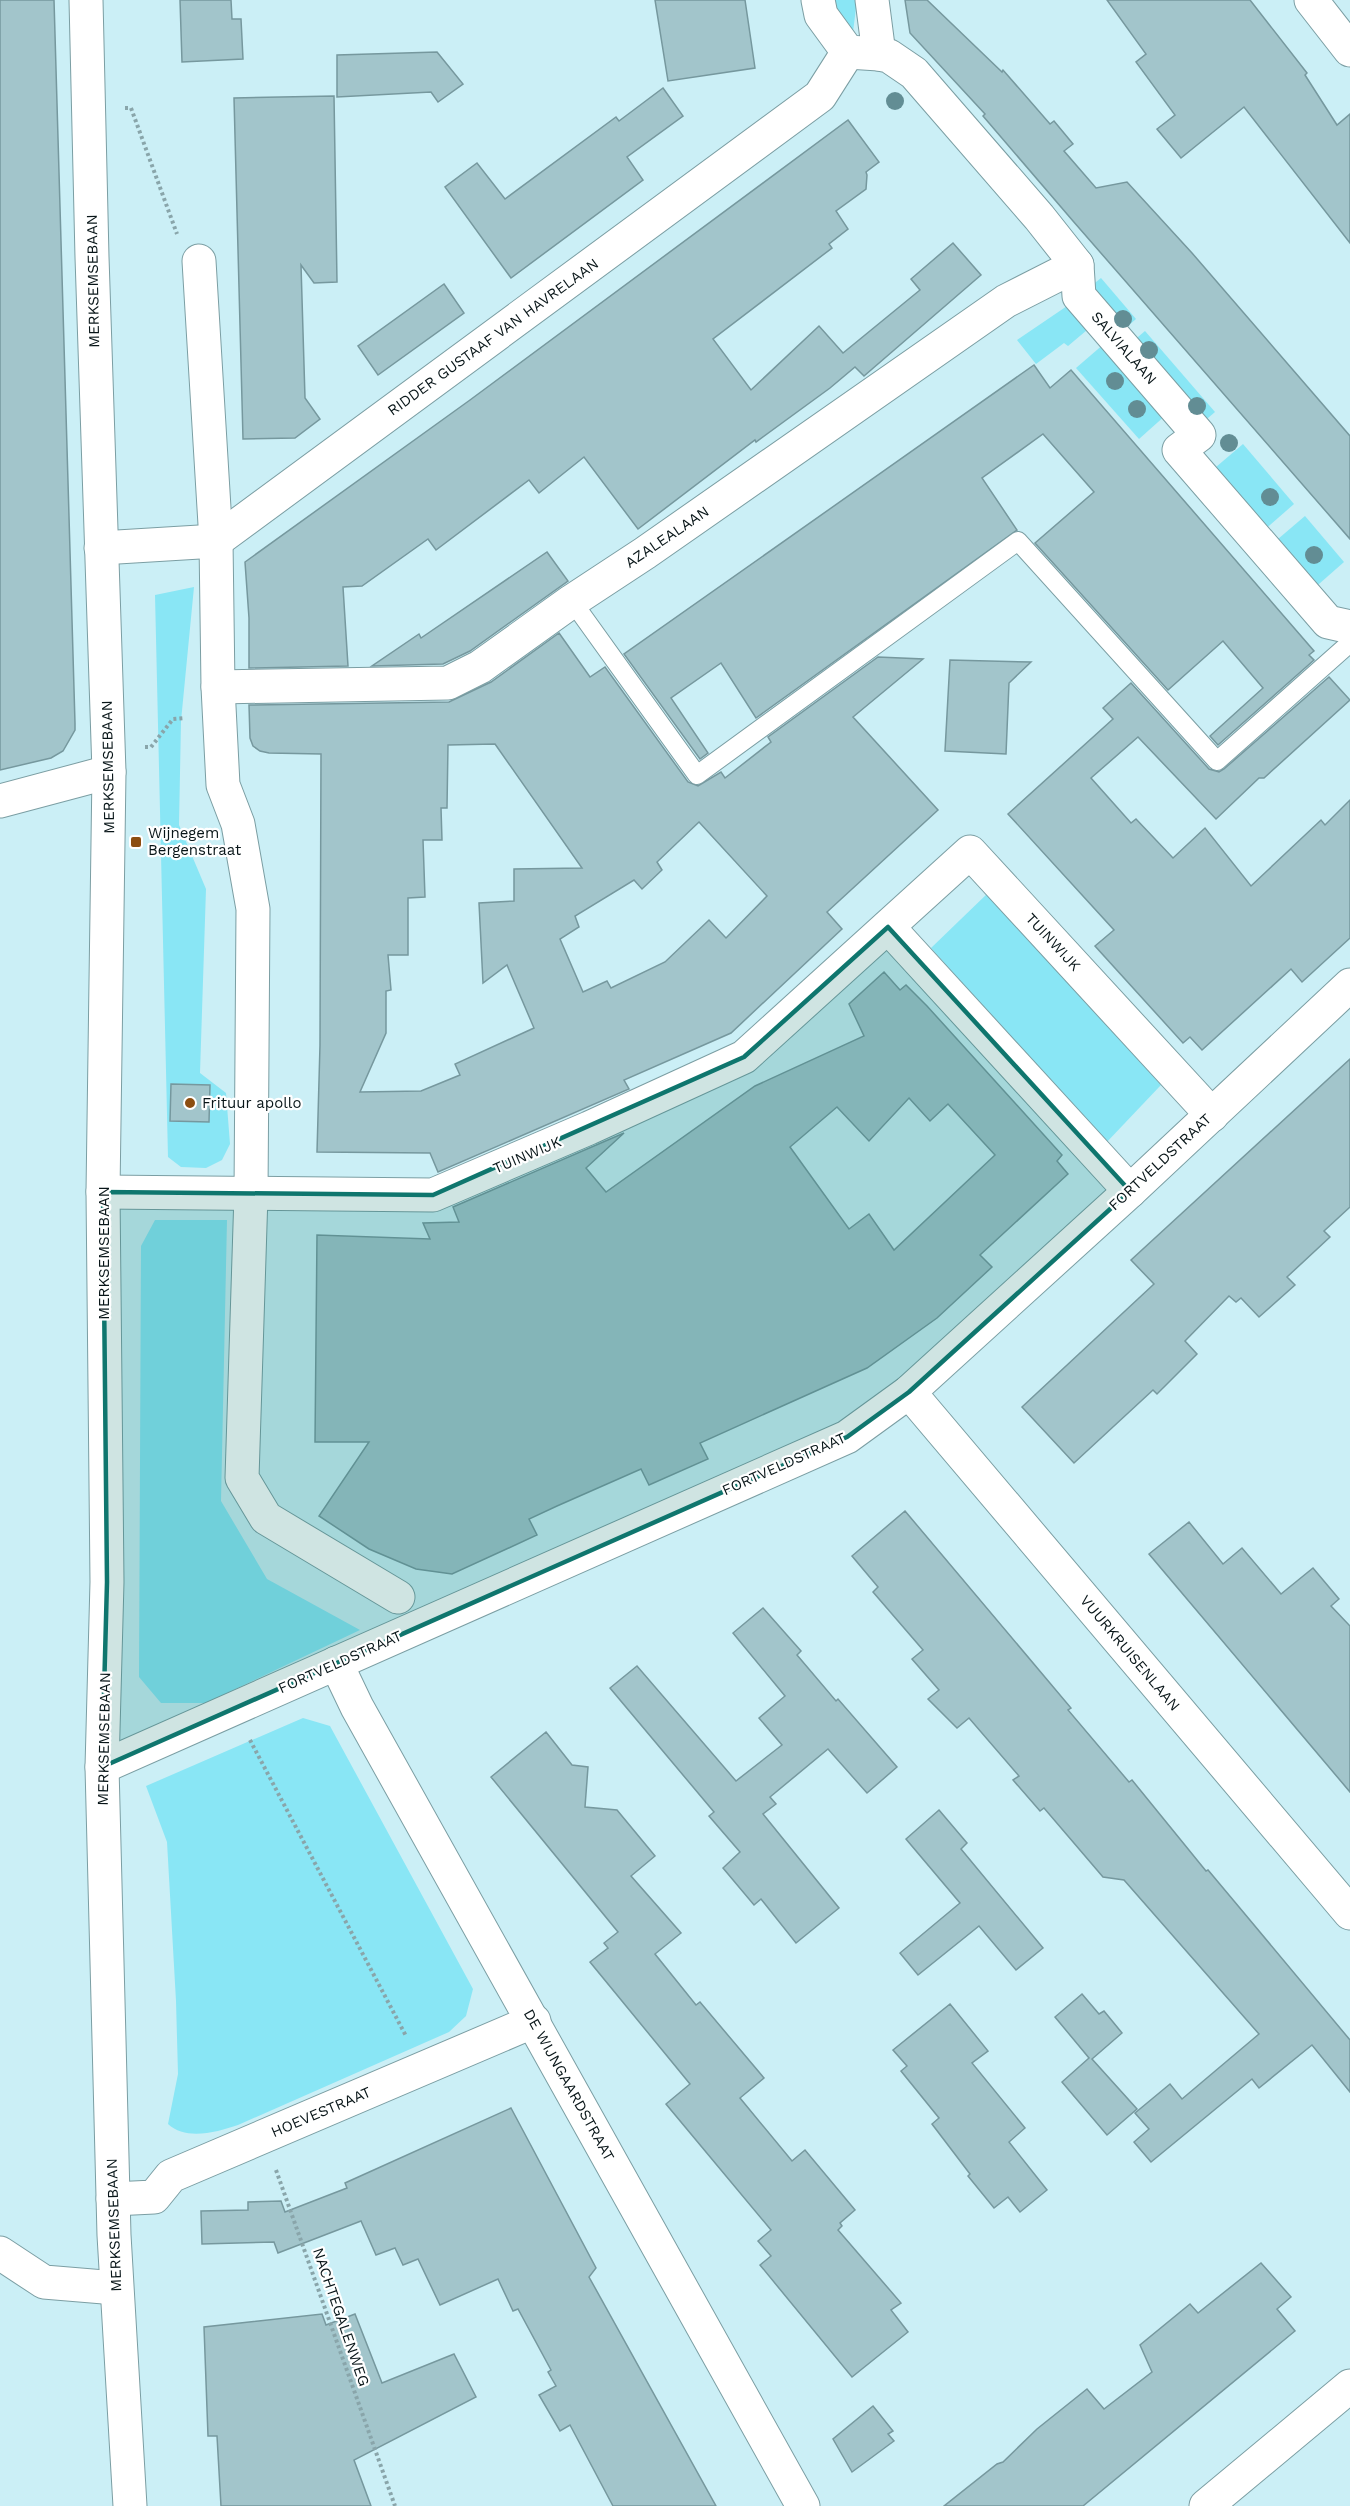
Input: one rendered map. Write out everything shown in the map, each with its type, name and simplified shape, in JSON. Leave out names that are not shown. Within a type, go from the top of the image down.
[{"type":"street","name":"MERKSEMSEBAAN","points":[[86,0],[92,269],[109,759],[104,1192],[107,1582],[102,1767],[116,2288],[130,2506]]},
{"type":"street","points":[[818,0],[821,15],[864,53],[889,56],[914,73],[1039,217],[1077,265]]},
{"type":"street","points":[[864,53],[872,0]]},
{"type":"street","points":[[1311,0],[1350,50]]},
{"type":"street","name":"RIDDER GUSTAAF VAN HAVRELAAN","points":[[216,541],[820,96],[864,53]]},
{"type":"street","points":[[199,261],[216,541],[223,785],[238,824],[253,909],[251,1194],[242,1478],[266,1518],[398,1597]]},
{"type":"street","name":"AZALEALAAN","points":[[219,701],[448,683],[480,667],[1006,301],[1077,265]]},
{"type":"street","name":"SALVIALAAN","points":[[1077,265],[1079,296],[1199,435],[1179,450],[1328,622],[1350,627]]},
{"type":"street","points":[[101,548],[216,541]]},
{"type":"street","points":[[0,801],[109,759]]},
{"type":"street","name":"TUINWIJK","points":[[104,1192],[433,1195],[589,1128],[744,1057],[970,852],[1212,1115]]},
{"type":"street","points":[[888,927],[1130,1191]]},
{"type":"street","name":"FORTVELDSTRAAT","points":[[102,1767],[847,1437],[909,1392],[1130,1191],[1350,985]]},
{"type":"street","name":"VUURKRUISENLAAN","points":[[909,1392],[1350,1913]]},
{"type":"street","name":"DE WIJNGAARDSTRAAT","points":[[336,1663],[357,1707],[803,2506]]},
{"type":"street","name":"HOEVESTRAAT","points":[[113,2199],[154,2197],[171,2176],[534,2021]]},
{"type":"street","points":[[0,2253],[44,2282],[116,2288]]},
{"type":"street","points":[[1206,2506],[1350,2386]]},
{"type":"lane","points":[[572,601],[697,775],[1018,541],[1217,761],[1350,643]]},
{"type":"path","points":[[90,111],[131,108],[183,252],[199,261]]},
{"type":"path","points":[[109,759],[151,747],[173,719],[219,701]]},
{"type":"path","points":[[233,1710],[424,2068]]},
{"type":"path","name":"NACHTEGALENWEG","points":[[265,2137],[395,2506]]},
{"type":"highlighted area","points":[[888,927],[1130,1191],[909,1392],[847,1437],[102,1767],[107,1582],[103,1192],[433,1195],[744,1057]]},
{"type":"shaded area","points":[[831,0],[857,0],[853,32],[848,35]]},
{"type":"shaded area","points":[[1101,278],[1136,319],[1121,332],[1085,291]]},
{"type":"shaded area","points":[[1073,302],[1093,325],[1068,346],[1064,343],[1036,364],[1017,340]]},
{"type":"shaded area","points":[[1145,331],[1215,412],[1201,424],[1131,343]]},
{"type":"shaded area","points":[[1105,343],[1167,414],[1139,439],[1076,368]]},
{"type":"shaded area","points":[[1243,444],[1294,504],[1261,533],[1209,473]]},
{"type":"shaded area","points":[[1305,516],[1344,562],[1311,591],[1271,545]]},
{"type":"shaded area","points":[[194,587],[181,721],[179,825],[206,889],[200,1073],[226,1093],[230,1144],[222,1160],[206,1168],[181,1167],[168,1157],[155,595]]},
{"type":"shaded area","points":[[989,892],[1161,1085],[1105,1144],[931,948]]},
{"type":"shaded area","points":[[155,1220],[227,1220],[221,1501],[267,1579],[360,1630],[206,1703],[161,1703],[139,1677],[141,1246]]},
{"type":"shaded area","points":[[303,1718],[330,1726],[473,1989],[466,2016],[449,2032],[238,2125],[202,2134],[184,2132],[168,2124],[178,2074],[167,1842],[146,1786]]},
{"type":"building","points":[[0,0],[54,0],[75,730],[63,751],[51,758],[0,770]]},
{"type":"building","points":[[180,0],[231,0],[232,19],[241,19],[243,59],[182,62]]},
{"type":"building","points":[[655,0],[745,0],[755,68],[668,81]]},
{"type":"building","points":[[905,0],[927,0],[1002,72],[1003,70],[1050,124],[1054,121],[1073,144],[1064,151],[1096,188],[1127,182],[1192,253],[1350,436],[1350,539],[1073,221],[983,116],[985,114],[910,33]]},
{"type":"building","points":[[1107,0],[1250,0],[1307,73],[1305,75],[1337,125],[1350,114],[1350,243],[1244,107],[1181,158],[1157,129],[1175,115],[1136,62],[1146,54]]},
{"type":"building","points":[[437,52],[463,84],[438,102],[431,92],[337,97],[337,55]]},
{"type":"building","points":[[663,88],[683,116],[627,157],[643,180],[511,278],[445,187],[477,163],[505,199],[616,117],[619,121]]},
{"type":"building","points":[[334,96],[337,282],[314,283],[301,265],[305,398],[320,419],[295,438],[243,439],[234,98]]},
{"type":"building","points":[[848,120],[879,162],[866,172],[866,189],[836,211],[848,229],[829,244],[832,248],[713,339],[751,390],[819,326],[843,353],[920,290],[911,279],[953,243],[981,275],[864,376],[855,367],[830,388],[756,442],[755,440],[638,529],[584,457],[539,493],[529,480],[436,550],[428,539],[362,586],[343,587],[348,666],[249,668],[249,618],[245,562],[470,400]]},
{"type":"building","points":[[444,284],[464,313],[378,375],[358,346]]},
{"type":"building","points":[[1034,365],[1050,388],[1071,370],[1314,651],[1309,655],[1314,660],[1218,745],[1210,736],[1263,688],[1223,641],[1168,690],[1035,543],[1094,492],[1043,434],[982,478],[1017,530],[756,718],[721,663],[671,698],[708,753],[700,759],[624,654]]},
{"type":"building","points":[[547,552],[568,581],[470,651],[443,664],[372,666],[419,634],[421,638]]},
{"type":"building","points":[[559,633],[590,677],[605,667],[688,782],[698,786],[721,772],[725,778],[771,742],[768,737],[878,657],[923,659],[853,717],[938,810],[827,912],[842,929],[731,1033],[624,1080],[629,1089],[438,1172],[430,1153],[317,1152],[320,1045],[321,754],[260,751],[253,746],[250,738],[249,705],[449,702],[491,682]],"holes":[[[495,744],[582,868],[514,869],[514,901],[479,903],[483,983],[507,965],[534,1028],[455,1064],[460,1075],[421,1091],[360,1092],[386,1033],[386,991],[391,990],[388,955],[408,955],[408,898],[425,897],[423,840],[442,840],[441,808],[447,808],[448,745]],[[699,822],[767,896],[726,938],[709,920],[665,962],[611,988],[607,981],[583,992],[560,939],[579,927],[575,916],[634,880],[642,889],[662,870],[657,862]]]},
{"type":"building","points":[[950,660],[1031,662],[1009,683],[1006,754],[945,751]]},
{"type":"building","points":[[1329,677],[1350,700],[1264,778],[1259,778],[1216,819],[1138,737],[1091,778],[1131,823],[1136,819],[1173,858],[1205,828],[1251,886],[1321,820],[1325,825],[1350,800],[1350,938],[1302,982],[1291,969],[1202,1050],[1190,1037],[1183,1043],[1095,946],[1114,930],[1008,814],[1113,719],[1103,708],[1131,683],[1209,769],[1219,772]]},
{"type":"building","points":[[884,972],[900,990],[906,985],[1062,1155],[1057,1161],[1068,1174],[980,1255],[992,1267],[937,1318],[867,1368],[700,1443],[708,1459],[649,1485],[641,1469],[557,1506],[529,1519],[537,1535],[452,1574],[416,1569],[369,1549],[319,1516],[369,1442],[315,1442],[317,1235],[430,1239],[423,1223],[459,1222],[453,1207],[624,1133],[586,1168],[606,1192],[755,1086],[864,1036],[849,1004]],"holes":[[[909,1098],[930,1121],[948,1104],[995,1155],[894,1250],[869,1214],[849,1229],[790,1147],[837,1107],[869,1141]]]},
{"type":"building","points":[[1350,1059],[1350,1207],[1324,1231],[1330,1237],[1287,1277],[1295,1285],[1259,1317],[1241,1298],[1236,1302],[1229,1296],[1185,1341],[1197,1354],[1157,1394],[1153,1390],[1074,1463],[1022,1407],[1154,1284],[1131,1260]]},
{"type":"building","name":"Frituur apollo","points":[[171,1084],[210,1085],[209,1122],[170,1121]]},
{"type":"building","points":[[905,1511],[1071,1708],[1068,1710],[1129,1782],[1132,1780],[1350,2040],[1350,2092],[1312,2045],[1259,2088],[1252,2079],[1151,2162],[1134,2142],[1149,2129],[1135,2113],[1170,2084],[1182,2099],[1259,2034],[1124,1880],[1103,1877],[1044,1808],[1040,1811],[1013,1780],[1019,1776],[969,1718],[957,1728],[928,1699],[939,1690],[912,1659],[923,1650],[873,1592],[878,1587],[852,1556]]},
{"type":"building","points":[[1189,1522],[1223,1564],[1242,1548],[1281,1594],[1313,1568],[1339,1599],[1331,1606],[1350,1626],[1350,1792],[1149,1554]]},
{"type":"building","points":[[763,1608],[801,1651],[797,1655],[897,1767],[867,1793],[828,1749],[770,1797],[776,1804],[763,1814],[839,1908],[796,1943],[761,1899],[754,1905],[723,1868],[740,1852],[709,1816],[714,1812],[610,1688],[637,1666],[736,1781],[782,1745],[759,1718],[785,1696],[733,1633]]},
{"type":"building","points":[[546,1732],[572,1765],[588,1767],[585,1807],[617,1810],[655,1856],[631,1876],[681,1933],[655,1954],[696,2005],[700,2002],[764,2078],[740,2098],[792,2161],[805,2150],[855,2210],[840,2223],[842,2226],[838,2230],[901,2303],[891,2310],[908,2332],[852,2377],[760,2265],[771,2256],[758,2241],[771,2230],[666,2104],[690,2084],[590,1962],[608,1948],[604,1943],[618,1932],[491,1777]]},
{"type":"building","points":[[939,1810],[967,1843],[961,1849],[1043,1948],[1016,1970],[979,1926],[918,1975],[900,1953],[960,1903],[906,1839]]},
{"type":"building","points":[[1082,1994],[1099,2014],[1104,2011],[1122,2033],[1092,2059],[1137,2109],[1107,2135],[1062,2082],[1089,2058],[1055,2017]]},
{"type":"building","points":[[950,2004],[988,2051],[972,2063],[1025,2128],[1009,2142],[1047,2190],[1020,2212],[1008,2197],[994,2208],[968,2176],[970,2174],[932,2124],[939,2118],[901,2071],[907,2066],[893,2050]]},
{"type":"building","points":[[511,2108],[596,2268],[589,2277],[716,2506],[613,2506],[570,2425],[560,2431],[539,2395],[556,2386],[548,2372],[551,2370],[518,2309],[513,2311],[498,2279],[440,2305],[418,2259],[403,2265],[395,2248],[376,2255],[361,2221],[278,2253],[274,2242],[202,2244],[201,2211],[248,2210],[248,2202],[281,2201],[285,2212],[347,2188],[345,2183]]},
{"type":"building","points":[[1261,2263],[1291,2297],[1277,2309],[1295,2331],[1083,2506],[944,2506],[997,2464],[1003,2462],[1037,2429],[1087,2389],[1104,2409],[1152,2372],[1140,2345],[1190,2304],[1198,2313]]},
{"type":"building","points":[[322,2314],[326,2325],[355,2314],[382,2383],[454,2354],[476,2397],[354,2460],[371,2506],[221,2506],[217,2436],[208,2436],[204,2327]]},
{"type":"building","points":[[873,2406],[893,2431],[888,2434],[894,2441],[852,2472],[833,2439]]},
{"type":"place","name":"Wijnegem Bergenstraat","points":[[136,842]]},
{"type":"place","name":"Frituur apollo","points":[[190,1103]]}]
